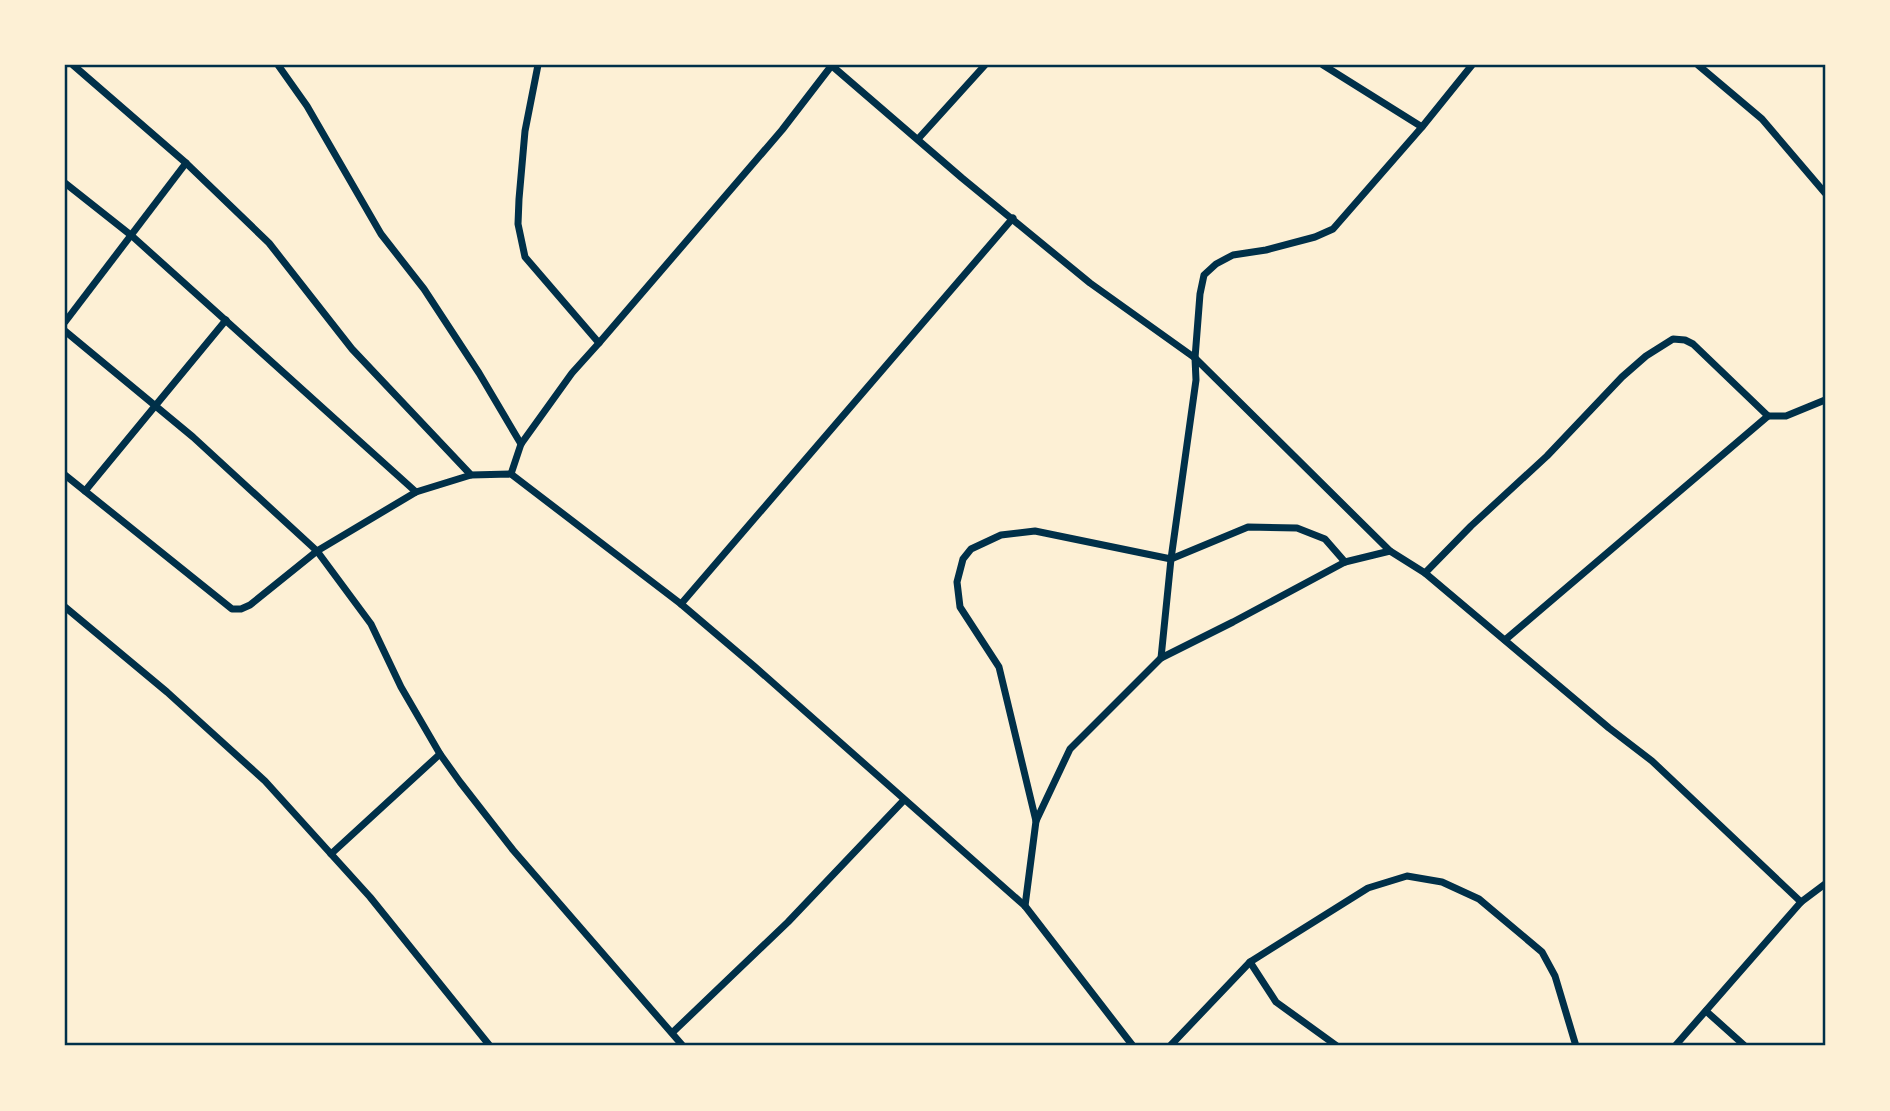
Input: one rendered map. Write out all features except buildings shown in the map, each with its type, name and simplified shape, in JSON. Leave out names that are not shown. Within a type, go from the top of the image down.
[{"type":"street","points":[[73,65],[186,163],[269,243],[352,349],[471,475]]},
{"type":"street","points":[[278,65],[307,106],[381,234],[431,300],[521,444]]},
{"type":"street","points":[[538,65],[525,131],[519,199],[520,235],[525,257],[599,342]]},
{"type":"street","points":[[511,474],[521,444],[572,373],[782,130],[831,65],[1090,283],[1195,358],[1391,551],[1425,573],[1652,761],[1801,902]]},
{"type":"street","points":[[918,139],[985,65]]},
{"type":"street","points":[[1323,65],[1422,127]]},
{"type":"street","points":[[1161,658],[1171,559],[1196,380],[1195,358],[1204,275],[1216,264],[1233,255],[1266,250],[1315,237],[1333,229],[1472,65]]},
{"type":"street","points":[[1698,65],[1762,119],[1825,193]]},
{"type":"street","points":[[65,322],[186,163]]},
{"type":"street","points":[[65,183],[132,236],[416,492]]},
{"type":"street","points":[[681,604],[1013,218]]},
{"type":"street","points":[[85,491],[226,320]]},
{"type":"street","points":[[65,331],[193,437],[317,551],[371,624],[401,687],[440,754],[513,850],[683,1046]]},
{"type":"street","points":[[1425,573],[1565,437],[1622,376],[1673,339],[1693,344],[1768,416]]},
{"type":"street","points":[[1505,640],[1768,416],[1786,416],[1825,400]]},
{"type":"street","points":[[65,475],[232,609],[241,609],[250,605],[317,551],[416,492],[471,475],[511,474],[681,604],[1025,906],[1133,1046]]},
{"type":"street","points":[[1036,821],[999,667],[960,607],[957,582],[963,559],[971,549],[1001,536],[1035,531],[1171,559],[1248,527],[1285,527],[1297,528],[1325,539],[1345,562]]},
{"type":"street","points":[[1025,906],[1036,821],[1070,749],[1161,658],[1345,562],[1391,551]]},
{"type":"street","points":[[65,607],[167,692],[264,781],[370,897],[490,1046]]},
{"type":"street","points":[[331,854],[440,754]]},
{"type":"street","points":[[673,1032],[788,922],[904,800]]},
{"type":"street","points":[[1170,1046],[1250,962],[1368,888],[1407,876],[1442,882],[1479,899],[1542,952],[1555,976],[1576,1046]]},
{"type":"street","points":[[1675,1046],[1801,902],[1825,884]]},
{"type":"street","points":[[1250,962],[1276,1002],[1337,1046]]},
{"type":"street","points":[[1706,1011],[1745,1046]]}]
